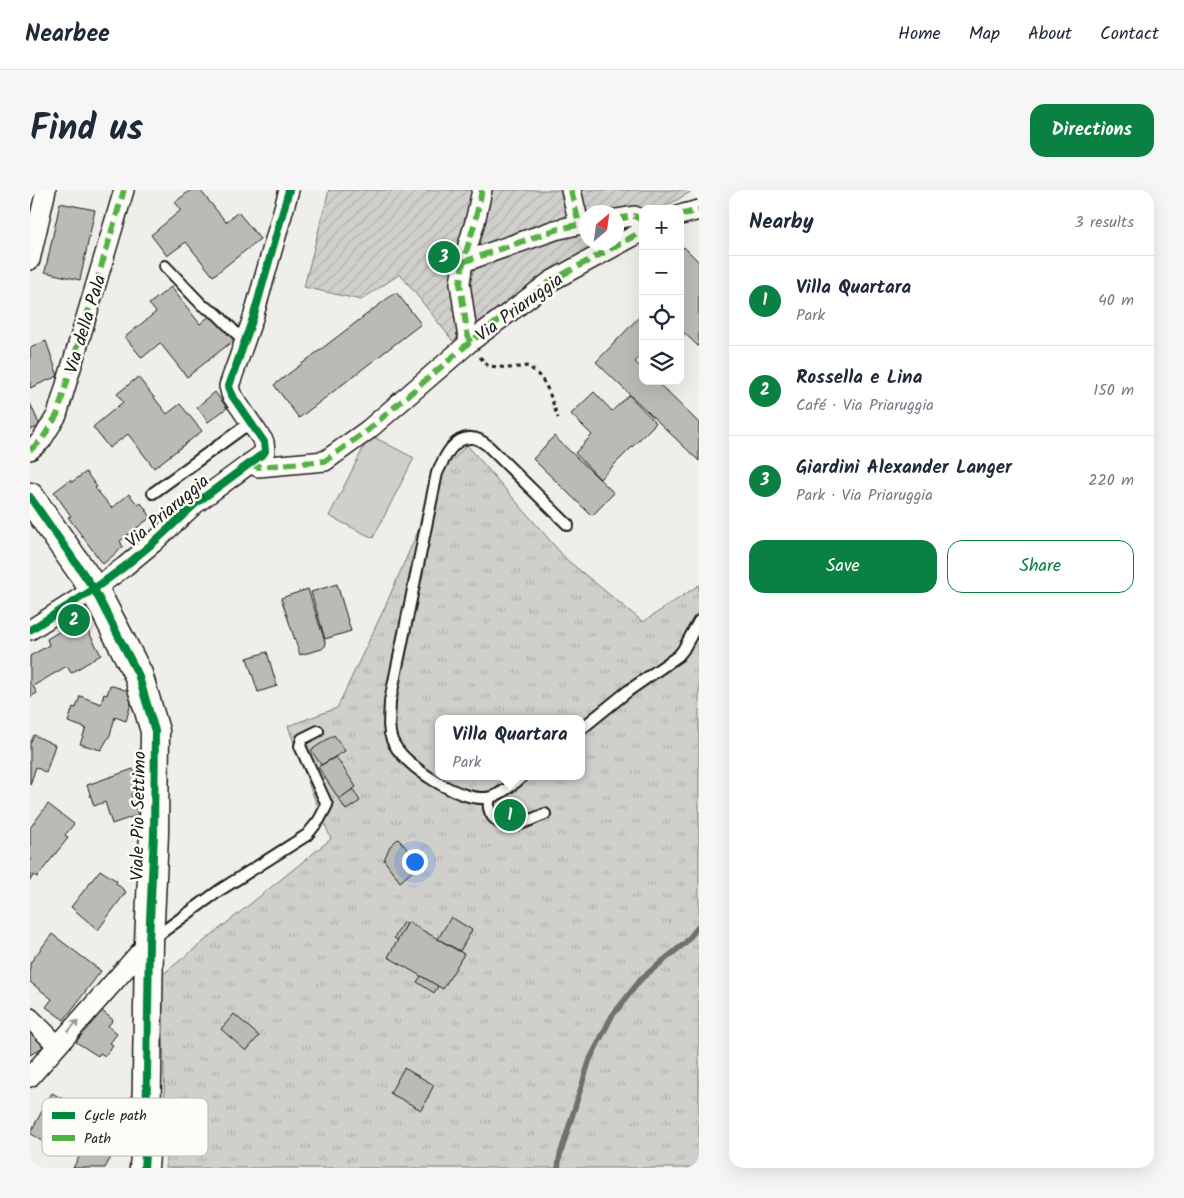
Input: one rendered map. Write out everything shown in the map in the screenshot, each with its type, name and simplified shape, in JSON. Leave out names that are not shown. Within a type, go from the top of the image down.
[{"type":"street","points":[[30,260],[46,190]]},
{"type":"street","name":"Via della Pala","points":[[30,450],[41,441],[57,415],[124,190]]},
{"type":"street","points":[[245,342],[288,190]]},
{"type":"street","points":[[470,342],[460,282],[463,262],[482,190]]},
{"type":"street","points":[[571,190],[579,213]]},
{"type":"street","points":[[684,214],[699,210]]},
{"type":"street","points":[[624,218],[634,216],[639,218]]},
{"type":"street","points":[[463,262],[555,230],[579,225]]},
{"type":"street","name":"Via Priaruggia","points":[[250,463],[258,468],[325,461],[368,430],[470,342],[551,281],[639,233]]},
{"type":"street","name":"Via Priaruggia","points":[[30,630],[94,589],[153,543],[195,504],[264,453],[264,442],[231,394],[229,386],[245,342]]},
{"type":"street","name":"Viale Pio Settimo","points":[[30,497],[94,589],[138,674],[155,731],[147,1098]]},
{"type":"street","points":[[30,1076],[149,942]]},
{"type":"street","points":[[30,1018],[57,1045]]},
{"type":"lane","points":[[165,266],[202,305],[217,314],[245,342]]},
{"type":"lane","points":[[154,493],[251,422]]},
{"type":"lane","points":[[519,780],[490,798],[472,797],[447,789],[398,752],[390,732],[390,702],[437,473],[449,450],[461,439],[474,438],[487,444],[568,525]]},
{"type":"lane","points":[[585,725],[628,691],[678,656],[699,621]]},
{"type":"lane","points":[[149,942],[220,890],[307,834],[313,827],[327,805],[300,746],[302,739],[318,732]]},
{"type":"lane","points":[[490,798],[488,805],[490,812],[500,824],[516,826],[545,814]]},
{"type":"path","points":[[470,342],[488,366],[510,368],[528,366],[540,374],[558,418]]},
{"type":"green space","points":[[329,190],[694,190],[668,205],[639,205],[639,221],[624,230],[624,205],[579,205],[579,250],[589,250],[551,271],[453,341],[400,274],[361,300],[304,287]]},
{"type":"green space","points":[[370,435],[414,458],[373,538],[329,516]]},
{"type":"green space","points":[[467,445],[567,560],[643,622],[699,585],[699,1168],[166,1168],[166,1156],[208,1156],[208,1098],[165,1098],[162,975],[331,839],[288,726],[337,708],[384,609],[446,467]]},
{"type":"building","points":[[191,190],[200,190],[226,222],[238,212],[260,239],[213,276],[186,242],[167,256],[151,235],[181,210],[175,202]]},
{"type":"building","points":[[60,203],[95,210],[80,280],[45,272]]},
{"type":"building","points":[[684,247],[699,262],[699,347],[684,333]]},
{"type":"building","points":[[171,287],[200,324],[213,313],[234,340],[187,377],[160,343],[142,358],[125,337],[156,312],[149,304]]},
{"type":"building","points":[[396,292],[421,324],[299,418],[274,385]]},
{"type":"building","points":[[639,317],[639,358],[635,362],[639,366],[639,385],[660,385],[699,423],[699,461],[596,362]]},
{"type":"building","points":[[46,341],[58,376],[30,388],[30,348]]},
{"type":"building","points":[[138,377],[167,414],[180,404],[202,431],[154,468],[128,434],[109,448],[93,427],[123,402],[117,394]]},
{"type":"building","points":[[215,392],[227,408],[208,422],[197,407]]},
{"type":"building","points":[[594,392],[612,411],[629,395],[656,423],[600,479],[575,453],[592,435],[571,414]]},
{"type":"building","points":[[30,403],[40,426],[30,430]]},
{"type":"building","points":[[554,436],[614,493],[592,516],[533,459]]},
{"type":"building","points":[[86,472],[97,487],[95,488],[112,508],[129,494],[138,505],[141,503],[151,517],[120,541],[123,547],[103,564],[68,517],[71,516],[54,492],[70,480],[72,482]]},
{"type":"building","points":[[337,584],[351,631],[325,639],[311,592]]},
{"type":"building","points":[[308,589],[326,645],[322,649],[300,655],[281,598]]},
{"type":"building","points":[[77,621],[84,631],[87,629],[101,655],[71,673],[67,666],[33,686],[37,693],[30,697],[30,656],[49,645],[47,639]]},
{"type":"building","points":[[267,652],[277,686],[258,692],[247,658]]},
{"type":"building","points":[[110,685],[134,693],[126,721],[115,717],[110,735],[101,750],[80,744],[86,728],[68,722],[73,707],[76,708],[80,696],[101,704],[104,694],[107,695]]},
{"type":"building","points":[[34,735],[55,745],[46,773],[36,767],[30,785],[30,743]]},
{"type":"building","points":[[334,735],[345,751],[321,765],[311,750]]},
{"type":"building","points":[[336,757],[356,787],[339,799],[318,767]]},
{"type":"building","points":[[133,769],[141,790],[131,794],[138,815],[112,824],[105,802],[94,806],[87,785]]},
{"type":"building","points":[[353,789],[360,801],[346,810],[339,799]]},
{"type":"building","points":[[48,804],[74,824],[65,835],[68,838],[37,877],[34,875],[30,880],[30,828]]},
{"type":"building","points":[[398,839],[421,864],[400,882],[384,860],[390,846]]},
{"type":"building","points":[[100,870],[117,881],[116,883],[126,892],[98,930],[71,907]]},
{"type":"building","points":[[451,917],[472,930],[460,951],[438,939]]},
{"type":"building","points":[[403,922],[407,924],[398,940],[394,938]]},
{"type":"building","points":[[408,922],[464,954],[443,989],[388,957]]},
{"type":"building","points":[[52,934],[101,971],[64,1020],[46,1007],[52,999],[30,982],[30,963]]},
{"type":"building","points":[[421,976],[438,986],[434,993],[417,982]]},
{"type":"building","points":[[101,1010],[113,1020],[108,1026],[117,1034],[110,1043],[113,1045],[105,1056],[100,1053],[98,1056],[76,1042]]},
{"type":"building","points":[[234,1014],[259,1036],[246,1051],[221,1029]]},
{"type":"building","points":[[30,1028],[43,1047],[30,1055]]},
{"type":"building","points":[[404,1068],[434,1085],[421,1110],[390,1093]]},
{"type":"building","points":[[52,1093],[61,1098],[49,1098]]},
{"type":"building","points":[[42,1111],[42,1141],[30,1133]]},
{"type":"building","points":[[80,1156],[112,1156],[105,1168],[73,1168]]},
{"type":"waterway","points":[[558,1168],[560,1155],[590,1059],[612,1016],[642,978],[685,943],[699,926]]},
{"type":"marked path","points":[[30,450],[41,441],[57,415],[124,190]]},
{"type":"marked path","points":[[470,342],[460,283],[463,262],[482,190]]},
{"type":"marked path","points":[[571,190],[579,224]]},
{"type":"marked path","points":[[684,214],[699,210]]},
{"type":"marked path","points":[[624,218],[634,216],[639,218]]},
{"type":"marked path","points":[[463,262],[555,230],[579,225]]},
{"type":"marked path","points":[[250,463],[258,467],[325,461],[368,430],[470,342],[551,281],[639,233]]},
{"type":"cycle path","points":[[30,630],[94,589],[124,567],[195,504],[264,453],[264,442],[231,394],[229,386],[253,318],[289,190]]},
{"type":"cycle path","points":[[30,497],[94,589],[138,674],[155,731],[147,1098]]},
{"type":"cycle path","points":[[144,1168],[145,1156]]},
{"type":"place","name":"Giardini Alexander Langer","points":[[444,257]]},
{"type":"place","name":"Rossella e Lina","points":[[74,620]]},
{"type":"place","name":"Villa Quartara","points":[[510,815]]}]
